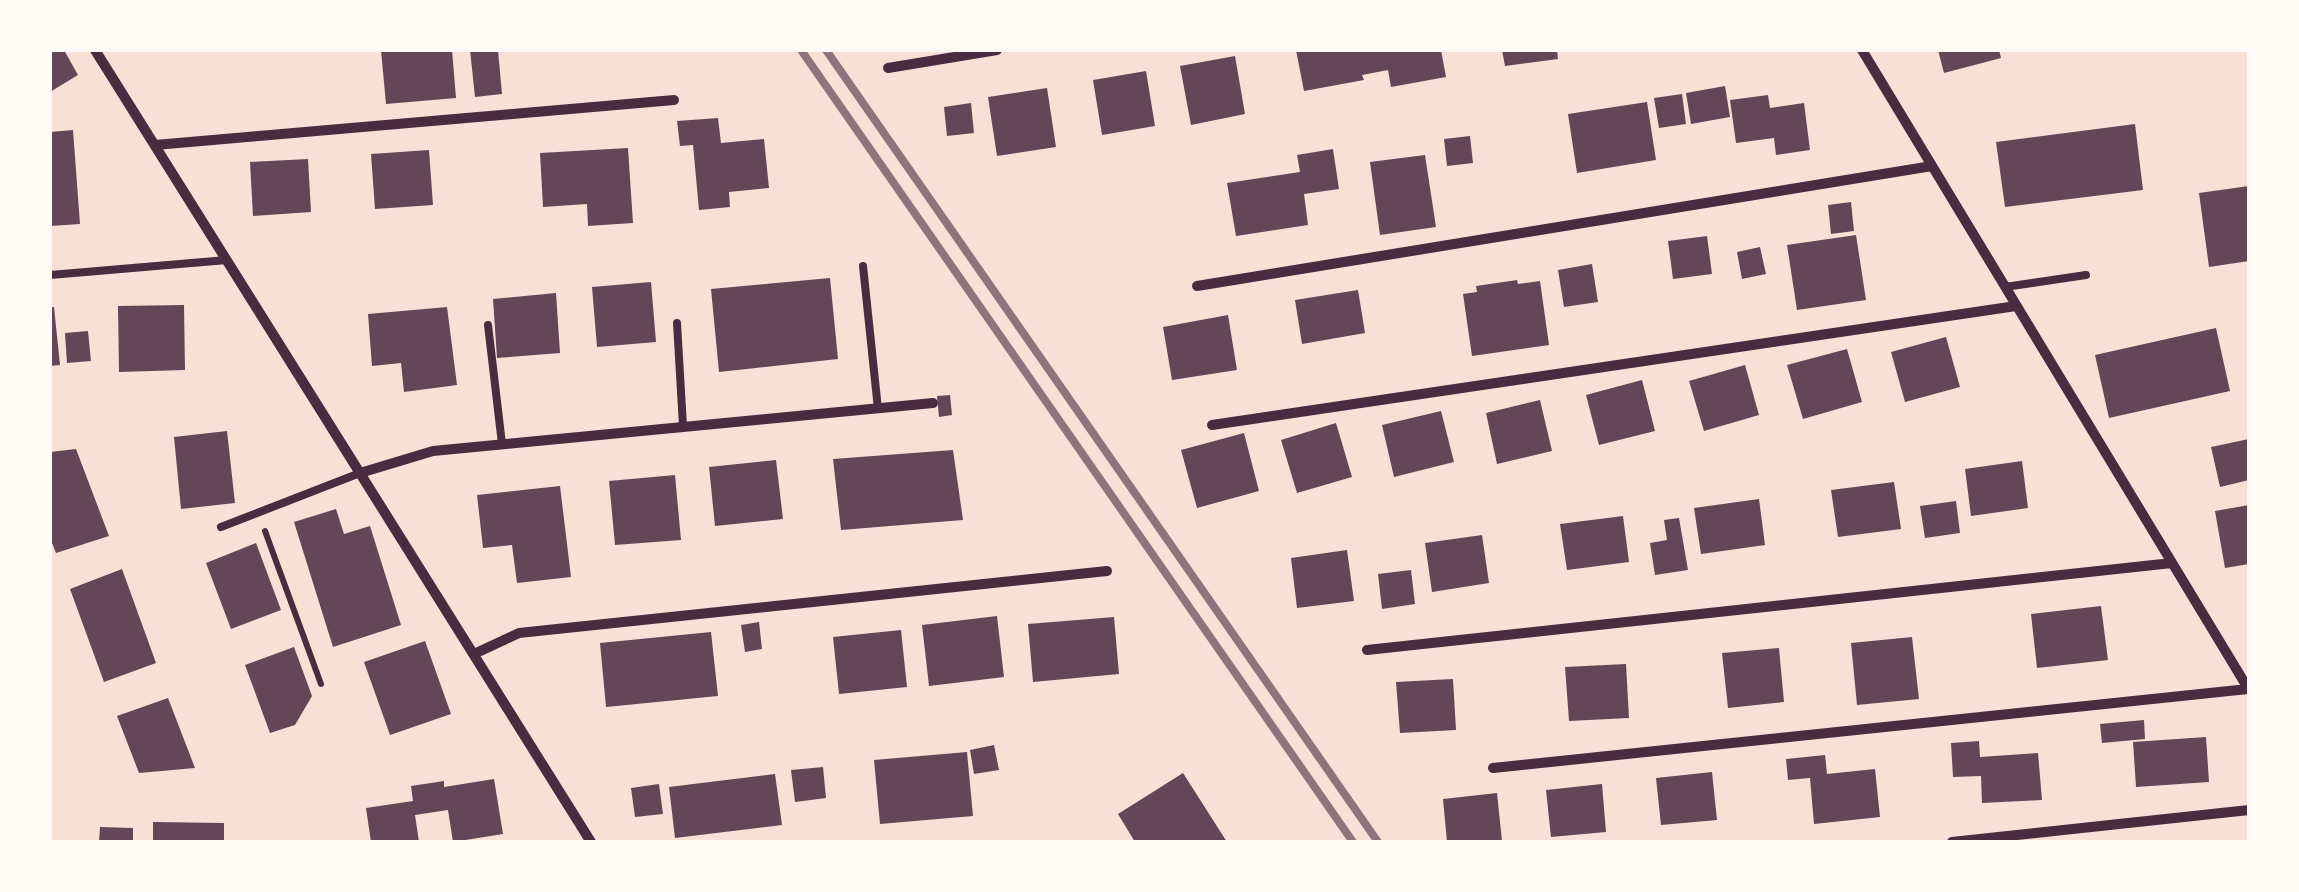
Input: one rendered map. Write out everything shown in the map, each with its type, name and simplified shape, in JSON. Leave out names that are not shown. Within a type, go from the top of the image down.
[{"type":"street","points":[[95,50],[591,842]]},
{"type":"street","points":[[888,68],[997,50]]},
{"type":"street","points":[[1492,768],[2249,689],[1862,50]]},
{"type":"street","points":[[154,145],[674,100]]},
{"type":"street","points":[[1197,286],[1932,166]]},
{"type":"street","points":[[1212,425],[2016,306]]},
{"type":"street","points":[[360,473],[408,456],[502,444],[933,403]]},
{"type":"street","points":[[1367,650],[2172,563]]},
{"type":"street","points":[[474,654],[519,634],[1107,571]]},
{"type":"street","points":[[1952,842],[2249,810]]},
{"type":"lane","points":[[50,276],[227,260]]},
{"type":"lane","points":[[863,266],[878,408]]},
{"type":"lane","points":[[2005,287],[2086,275]]},
{"type":"lane","points":[[677,323],[683,426]]},
{"type":"lane","points":[[488,325],[502,444]]},
{"type":"lane","points":[[221,527],[360,473]]},
{"type":"path","points":[[263,525],[321,684]]},
{"type":"building","points":[[50,50],[64,50],[78,75],[50,92]]},
{"type":"building","points":[[381,50],[452,50],[456,98],[386,104]]},
{"type":"building","points":[[470,50],[498,50],[502,94],[475,97]]},
{"type":"building","points":[[1296,50],[1441,50],[1446,77],[1391,87],[1388,70],[1362,75],[1364,80],[1304,91]]},
{"type":"building","points":[[1502,50],[1557,50],[1558,59],[1505,66]]},
{"type":"building","points":[[1938,50],[1999,50],[2001,58],[1944,73]]},
{"type":"building","points":[[1235,56],[1245,114],[1191,125],[1180,66]]},
{"type":"building","points":[[1146,71],[1155,126],[1102,135],[1093,80]]},
{"type":"building","points":[[1725,86],[1730,117],[1691,124],[1686,93]]},
{"type":"building","points":[[1047,88],[1056,147],[997,156],[988,97]]},
{"type":"building","points":[[1682,94],[1686,124],[1659,128],[1654,98]]},
{"type":"building","points":[[1768,95],[1770,108],[1804,103],[1810,150],[1776,155],[1774,138],[1736,143],[1730,100]]},
{"type":"building","points":[[1647,102],[1656,160],[1577,173],[1568,114]]},
{"type":"building","points":[[971,103],[974,133],[947,136],[944,107]]},
{"type":"building","points":[[718,118],[721,143],[764,139],[769,188],[729,192],[730,207],[699,210],[693,145],[680,146],[677,121]]},
{"type":"building","points":[[2135,124],[2143,190],[2005,207],[1996,142]]},
{"type":"building","points":[[73,130],[80,224],[50,226],[50,132]]},
{"type":"building","points":[[1470,136],[1473,163],[1447,166],[1444,139]]},
{"type":"building","points":[[628,148],[633,223],[588,226],[587,204],[543,207],[540,153]]},
{"type":"building","points":[[1333,149],[1339,189],[1304,194],[1308,225],[1236,236],[1227,183],[1300,172],[1297,155]]},
{"type":"building","points":[[429,150],[433,205],[375,209],[371,154]]},
{"type":"building","points":[[1425,155],[1436,227],[1380,235],[1370,162]]},
{"type":"building","points":[[308,159],[311,212],[253,216],[250,162]]},
{"type":"building","points":[[2249,186],[2249,261],[2209,267],[2199,193]]},
{"type":"building","points":[[1851,202],[1854,231],[1831,234],[1828,205]]},
{"type":"building","points":[[1856,235],[1866,300],[1797,310],[1787,245]]},
{"type":"building","points":[[1707,236],[1712,274],[1673,279],[1668,241]]},
{"type":"building","points":[[1760,247],[1766,274],[1742,279],[1737,252]]},
{"type":"building","points":[[1592,264],[1598,302],[1564,307],[1558,270]]},
{"type":"building","points":[[830,278],[838,359],[719,372],[711,289]]},
{"type":"building","points":[[1517,280],[1518,284],[1540,281],[1549,345],[1472,356],[1463,294],[1477,292],[1476,286]]},
{"type":"building","points":[[651,282],[656,342],[597,347],[592,287]]},
{"type":"building","points":[[1358,290],[1365,333],[1302,344],[1295,300]]},
{"type":"building","points":[[556,293],[560,353],[497,358],[493,299]]},
{"type":"building","points":[[184,305],[185,370],[119,372],[118,306]]},
{"type":"building","points":[[50,307],[54,307],[60,365],[50,366]]},
{"type":"building","points":[[447,307],[457,385],[404,392],[401,363],[372,366],[368,314]]},
{"type":"building","points":[[1228,315],[1237,370],[1172,380],[1163,327]]},
{"type":"building","points":[[2216,328],[2230,391],[2109,418],[2095,355]]},
{"type":"building","points":[[88,331],[91,361],[67,363],[65,333]]},
{"type":"building","points":[[1946,337],[1960,387],[1905,402],[1891,352]]},
{"type":"building","points":[[1847,349],[1862,402],[1803,419],[1787,365]]},
{"type":"building","points":[[1745,365],[1759,415],[1704,431],[1689,381]]},
{"type":"building","points":[[1642,380],[1655,431],[1599,445],[1586,395]]},
{"type":"building","points":[[950,395],[952,415],[939,417],[937,396]]},
{"type":"building","points":[[1540,400],[1552,451],[1497,464],[1486,413]]},
{"type":"building","points":[[1441,411],[1454,462],[1394,477],[1382,425]]},
{"type":"building","points":[[1336,423],[1352,477],[1297,493],[1281,440]]},
{"type":"building","points":[[227,431],[235,503],[181,509],[174,437]]},
{"type":"building","points":[[1244,433],[1259,491],[1197,508],[1181,450]]},
{"type":"building","points":[[2249,439],[2249,480],[2220,487],[2211,447]]},
{"type":"building","points":[[76,449],[109,536],[56,553],[50,538],[50,452]]},
{"type":"building","points":[[953,450],[963,520],[841,530],[833,459]]},
{"type":"building","points":[[776,460],[783,519],[715,526],[709,467]]},
{"type":"building","points":[[2022,461],[2028,508],[1971,516],[1965,469]]},
{"type":"building","points":[[675,475],[681,540],[615,545],[609,481]]},
{"type":"building","points":[[1894,482],[1901,529],[1838,537],[1831,490]]},
{"type":"building","points":[[560,486],[571,577],[517,583],[512,545],[483,548],[477,495]]},
{"type":"building","points":[[1759,499],[1765,545],[1701,554],[1694,508]]},
{"type":"building","points":[[1956,501],[1960,533],[1925,538],[1920,506]]},
{"type":"building","points":[[2249,505],[2249,564],[2225,568],[2215,511]]},
{"type":"building","points":[[336,509],[344,534],[370,526],[401,625],[333,647],[294,522]]},
{"type":"building","points":[[1623,516],[1629,562],[1567,570],[1560,524]]},
{"type":"building","points":[[1679,518],[1688,570],[1655,575],[1650,543],[1667,540],[1664,520]]},
{"type":"building","points":[[1482,535],[1489,583],[1432,592],[1425,543]]},
{"type":"building","points":[[256,543],[281,610],[231,629],[206,563]]},
{"type":"building","points":[[1347,550],[1354,601],[1297,608],[1291,558]]},
{"type":"building","points":[[122,569],[156,663],[104,682],[70,589]]},
{"type":"building","points":[[1411,570],[1415,604],[1382,609],[1378,574]]},
{"type":"building","points":[[2101,606],[2108,660],[2037,668],[2031,614]]},
{"type":"building","points":[[997,616],[1004,677],[929,686],[922,625]]},
{"type":"building","points":[[1114,617],[1119,674],[1033,682],[1028,624]]},
{"type":"building","points":[[759,622],[762,649],[745,652],[741,625]]},
{"type":"building","points":[[901,630],[907,687],[839,694],[833,637]]},
{"type":"building","points":[[711,632],[718,696],[606,707],[600,643]]},
{"type":"building","points":[[1912,637],[1919,699],[1857,705],[1851,643]]},
{"type":"building","points":[[425,641],[451,714],[390,735],[364,662]]},
{"type":"building","points":[[294,647],[312,696],[295,725],[270,733],[245,665]]},
{"type":"building","points":[[1779,648],[1784,702],[1728,708],[1722,653]]},
{"type":"building","points":[[1626,664],[1629,718],[1569,721],[1565,667]]},
{"type":"building","points":[[1453,679],[1456,730],[1400,733],[1396,682]]},
{"type":"building","points":[[168,698],[195,768],[139,773],[117,716]]},
{"type":"building","points":[[2144,720],[2145,739],[2102,743],[2100,724]]},
{"type":"building","points":[[2206,737],[2209,782],[2136,787],[2133,742]]},
{"type":"building","points":[[1979,741],[1980,757],[2038,753],[2042,800],[1982,803],[1981,776],[1953,777],[1951,743]]},
{"type":"building","points":[[994,745],[999,770],[974,774],[970,750]]},
{"type":"building","points":[[967,752],[973,816],[880,824],[874,760]]},
{"type":"building","points":[[1825,755],[1827,774],[1875,769],[1880,817],[1814,824],[1810,778],[1788,780],[1786,759]]},
{"type":"building","points":[[823,767],[826,798],[795,802],[791,770]]},
{"type":"building","points":[[1712,772],[1717,820],[1661,825],[1656,778]]},
{"type":"building","points":[[1183,773],[1227,842],[1135,842],[1118,814]]},
{"type":"building","points":[[775,774],[782,825],[675,838],[669,787]]},
{"type":"building","points":[[494,779],[503,834],[453,842],[448,810],[415,815],[419,842],[371,842],[366,808],[413,801],[411,786],[444,781],[444,787]]},
{"type":"building","points":[[659,784],[663,814],[635,817],[631,788]]},
{"type":"building","points":[[1602,784],[1606,832],[1551,837],[1546,790]]},
{"type":"building","points":[[1497,793],[1502,841],[1447,842],[1443,799]]},
{"type":"building","points":[[153,822],[224,823],[224,842],[153,842]]},
{"type":"building","points":[[100,827],[133,828],[133,842],[99,842]]},
{"type":"railway","points":[[801,50],[1353,842]]},
{"type":"railway","points":[[826,50],[1378,842]]}]
